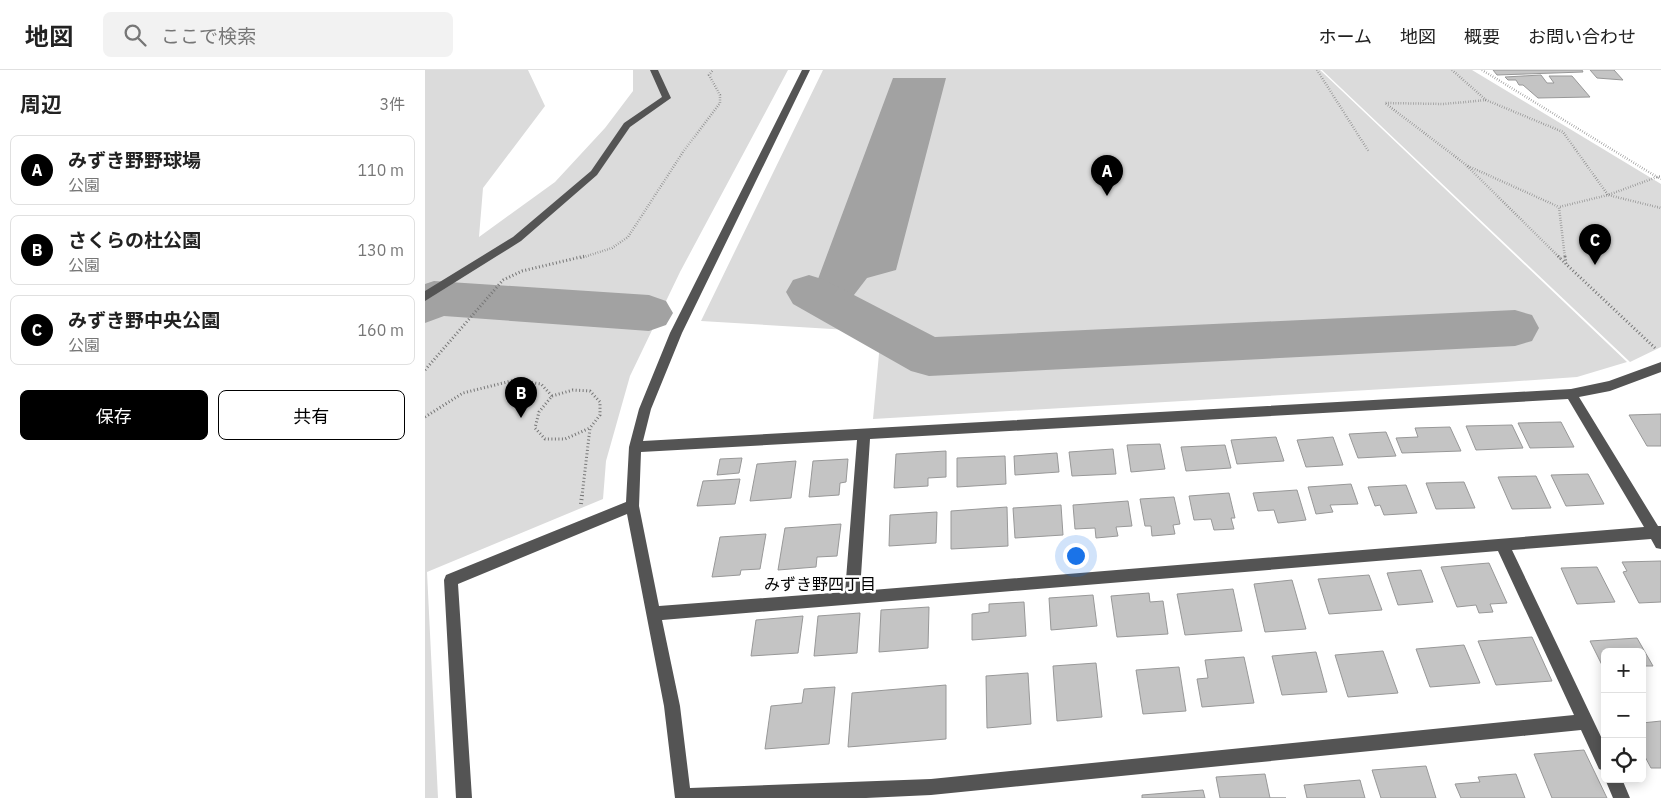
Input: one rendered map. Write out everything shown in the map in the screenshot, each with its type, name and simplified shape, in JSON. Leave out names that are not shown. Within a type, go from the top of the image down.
[{"type":"street","points":[[425,298],[439,286],[517,239],[594,173],[627,125],[667,98],[654,70]]},
{"type":"street","points":[[806,70],[676,333],[645,409],[635,447],[632,506],[672,706],[683,797],[931,792],[1585,722]]},
{"type":"street","points":[[635,447],[1571,394],[1610,386],[1661,367]]},
{"type":"street","points":[[653,614],[1502,544],[1659,536],[1571,394]]},
{"type":"street","points":[[852,599],[864,433]]},
{"type":"street","points":[[464,798],[451,580],[632,506]]},
{"type":"street","points":[[1502,544],[1601,754]]},
{"type":"street","points":[[1615,783],[1622,798]]},
{"type":"path","points":[[425,370],[503,280],[522,272],[612,248],[628,237],[683,152],[720,103],[720,96],[709,75],[713,70]]},
{"type":"path","points":[[1317,70],[1369,152]]},
{"type":"path","points":[[1452,70],[1486,100],[1563,132],[1608,195],[1661,208]]},
{"type":"path","points":[[1482,70],[1660,177]]},
{"type":"path","points":[[1486,100],[1444,104],[1385,103],[1465,164],[1566,264],[1661,353]]},
{"type":"path","points":[[1465,164],[1559,207],[1608,195],[1660,177]]},
{"type":"path","points":[[1559,207],[1566,264]]},
{"type":"path","points":[[425,418],[463,393],[515,380],[541,384],[552,396]]},
{"type":"path","points":[[578,529],[590,428],[600,414],[600,402],[590,391],[573,390],[552,396],[539,412],[535,428],[545,439],[565,439],[590,428]]},
{"type":"shaded area","points":[[425,70],[528,70],[545,106],[483,188],[479,237],[555,182],[605,128],[633,91],[633,70],[788,70],[680,272],[630,376],[606,461],[603,499],[427,572],[438,798],[425,798]]},
{"type":"shaded area","points":[[823,70],[1320,70],[1627,362],[1577,377],[873,419],[881,332],[701,321]]},
{"type":"shaded area","points":[[1322,70],[1472,70],[1661,184],[1661,347],[1630,362]]},
{"type":"shaded area","points":[[893,78],[946,78],[896,270],[867,278],[847,304],[815,287]]},
{"type":"building","points":[[1493,70],[1582,70],[1583,72],[1497,75]]},
{"type":"building","points":[[1590,70],[1614,70],[1623,80],[1597,78]]},
{"type":"building","points":[[1541,75],[1547,83],[1554,83],[1549,76],[1572,76],[1590,97],[1538,98],[1523,85],[1519,85],[1516,80],[1508,80],[1505,77]]},
{"type":"building","points":[[1661,414],[1661,446],[1647,446],[1629,415]]},
{"type":"building","points":[[1561,422],[1574,447],[1530,448],[1518,423]]},
{"type":"building","points":[[1512,425],[1523,448],[1476,450],[1466,426]]},
{"type":"building","points":[[1450,427],[1461,451],[1402,453],[1396,438],[1418,437],[1415,428]]},
{"type":"building","points":[[1386,432],[1396,456],[1358,458],[1349,434]]},
{"type":"building","points":[[1276,437],[1284,461],[1237,464],[1231,440]]},
{"type":"building","points":[[1333,437],[1343,465],[1306,467],[1297,440]]},
{"type":"building","points":[[1160,444],[1165,469],[1131,472],[1127,445]]},
{"type":"building","points":[[1225,445],[1231,468],[1186,471],[1181,447]]},
{"type":"building","points":[[1113,449],[1116,474],[1072,476],[1069,452]]},
{"type":"building","points":[[946,451],[946,477],[928,478],[928,486],[894,488],[896,454]]},
{"type":"building","points":[[1057,453],[1059,472],[1015,475],[1014,456]]},
{"type":"building","points":[[1005,456],[1006,484],[957,487],[957,458]]},
{"type":"building","points":[[742,458],[739,473],[717,475],[720,459]]},
{"type":"building","points":[[848,459],[846,482],[840,483],[839,495],[809,497],[813,461]]},
{"type":"building","points":[[796,461],[791,498],[750,501],[757,464]]},
{"type":"building","points":[[1588,474],[1604,504],[1566,506],[1551,475]]},
{"type":"building","points":[[1536,476],[1551,508],[1512,509],[1498,477]]},
{"type":"building","points":[[740,479],[735,504],[697,506],[703,481]]},
{"type":"building","points":[[1464,482],[1475,508],[1436,509],[1426,483]]},
{"type":"building","points":[[1351,484],[1358,504],[1330,505],[1333,512],[1316,514],[1308,487]]},
{"type":"building","points":[[1406,485],[1417,513],[1384,515],[1380,505],[1375,506],[1368,487]]},
{"type":"building","points":[[1297,490],[1306,520],[1278,523],[1274,510],[1258,511],[1253,493]]},
{"type":"building","points":[[1229,493],[1235,518],[1231,518],[1234,529],[1214,530],[1211,519],[1194,520],[1189,496]]},
{"type":"building","points":[[1174,497],[1180,524],[1173,525],[1175,534],[1152,536],[1151,526],[1145,526],[1140,499]]},
{"type":"building","points":[[1128,501],[1132,526],[1116,527],[1118,536],[1096,538],[1095,528],[1075,529],[1073,505]]},
{"type":"building","points":[[1061,505],[1063,535],[1015,538],[1013,508]]},
{"type":"building","points":[[1007,507],[1008,546],[951,549],[951,511]]},
{"type":"building","points":[[937,512],[936,543],[889,546],[890,515]]},
{"type":"building","points":[[841,524],[837,556],[817,557],[816,567],[778,570],[785,528]]},
{"type":"building","points":[[766,534],[760,569],[741,570],[740,575],[712,577],[720,537]]},
{"type":"building","points":[[1661,561],[1661,602],[1639,603],[1623,572],[1627,571],[1622,562]]},
{"type":"building","points":[[1489,563],[1507,603],[1490,604],[1493,612],[1479,613],[1476,605],[1457,607],[1441,567]]},
{"type":"building","points":[[1597,567],[1615,602],[1577,604],[1561,568]]},
{"type":"building","points":[[1421,570],[1433,602],[1398,605],[1387,573]]},
{"type":"building","points":[[1369,575],[1382,610],[1329,614],[1318,579]]},
{"type":"building","points":[[1292,580],[1306,629],[1265,632],[1254,584]]},
{"type":"building","points":[[1233,589],[1242,631],[1185,635],[1177,594]]},
{"type":"building","points":[[1149,593],[1150,602],[1163,601],[1168,634],[1117,637],[1111,596]]},
{"type":"building","points":[[1093,595],[1097,626],[1051,630],[1049,598]]},
{"type":"building","points":[[1024,602],[1026,636],[972,640],[972,614],[989,612],[989,604]]},
{"type":"building","points":[[929,607],[928,648],[879,652],[881,610]]},
{"type":"building","points":[[860,613],[857,653],[814,656],[818,616]]},
{"type":"building","points":[[803,616],[798,653],[751,656],[756,620]]},
{"type":"building","points":[[1532,637],[1552,681],[1496,685],[1478,641]]},
{"type":"building","points":[[1637,638],[1643,648],[1601,648],[1601,663],[1590,641]]},
{"type":"building","points":[[1464,645],[1480,683],[1430,687],[1416,649]]},
{"type":"building","points":[[1383,651],[1398,693],[1348,697],[1335,655]]},
{"type":"building","points":[[1316,652],[1327,692],[1282,695],[1272,656]]},
{"type":"building","points":[[1646,654],[1653,666],[1646,666]]},
{"type":"building","points":[[1244,657],[1254,703],[1202,707],[1197,679],[1208,678],[1205,660]]},
{"type":"building","points":[[1096,663],[1102,717],[1057,721],[1053,666]]},
{"type":"building","points":[[1179,667],[1186,711],[1143,714],[1136,670]]},
{"type":"building","points":[[1028,673],[1031,724],[987,728],[986,676]]},
{"type":"building","points":[[946,685],[946,739],[848,747],[852,693]]},
{"type":"building","points":[[835,687],[829,744],[765,749],[771,706],[802,703],[804,689]]},
{"type":"building","points":[[1661,721],[1661,768],[1651,768],[1646,759],[1646,723]]},
{"type":"building","points":[[1584,750],[1607,798],[1552,798],[1534,754]]},
{"type":"building","points":[[1426,766],[1436,798],[1381,798],[1372,770]]},
{"type":"building","points":[[1265,774],[1270,798],[1220,798],[1216,777]]},
{"type":"building","points":[[1516,774],[1525,798],[1461,798],[1455,784],[1480,782],[1478,777]]},
{"type":"building","points":[[1360,780],[1365,798],[1307,798],[1304,785]]},
{"type":"building","points":[[1203,790],[1205,798],[1142,798],[1142,795]]},
{"type":"waterway","points":[[809,292],[929,357],[1515,328]]},
{"type":"waterway","points":[[425,306],[434,298],[649,313]]},
{"type":"place","name":"みずき野野球場","points":[[1107,196]]},
{"type":"place","name":"みずき野中央公園","points":[[1595,265]]},
{"type":"place","name":"さくらの杜公園","points":[[521,418]]},
{"type":"district","name":"みずき野四丁目","points":[[820,584]]}]
